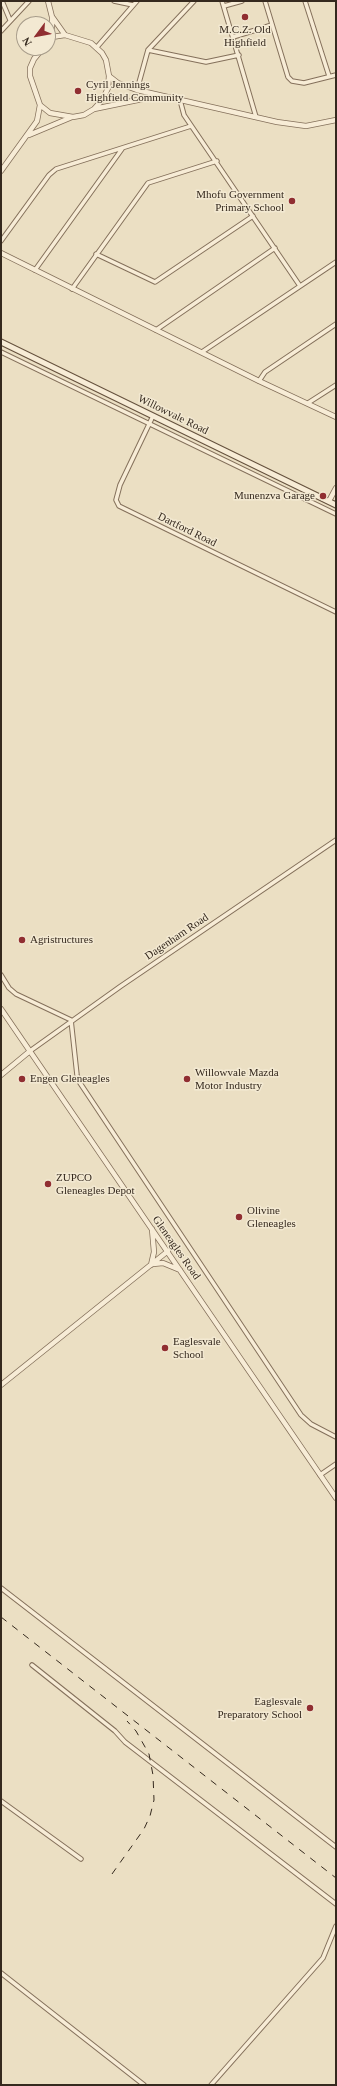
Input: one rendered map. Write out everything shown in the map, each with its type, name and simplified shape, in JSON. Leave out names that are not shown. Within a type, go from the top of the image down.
[{"type":"main road","name":"Willowvale Road","points":[[1,342],[336,504]]},
{"type":"street","points":[[2,1],[10,20]]},
{"type":"street","points":[[1,31],[29,1]]},
{"type":"street","points":[[48,1],[52,16]]},
{"type":"street","points":[[114,1],[133,5]]},
{"type":"street","points":[[97,47],[137,1]]},
{"type":"street","points":[[138,90],[148,50],[194,1]]},
{"type":"street","points":[[222,1],[256,117]]},
{"type":"street","points":[[224,6],[242,1]]},
{"type":"street","points":[[265,1],[288,77],[292,81],[304,83],[336,75]]},
{"type":"street","points":[[305,1],[329,76]]},
{"type":"street","points":[[56,23],[65,35]]},
{"type":"street","points":[[233,37],[272,25]]},
{"type":"street","points":[[26,137],[74,117],[84,115],[94,109],[103,99],[108,88],[110,76],[106,60],[97,47],[90,43],[65,35],[56,36]]},
{"type":"street","points":[[148,50],[206,62],[239,55]]},
{"type":"street","points":[[1,171],[38,121],[40,105],[30,76],[30,68],[36,56]]},
{"type":"street","points":[[110,76],[122,84],[161,96],[302,126],[336,120]]},
{"type":"street","points":[[94,109],[146,97],[161,96]]},
{"type":"street","points":[[180,100],[184,115],[191,126],[217,161],[300,286]]},
{"type":"street","points":[[40,105],[50,113],[74,117]]},
{"type":"street","points":[[1,241],[52,172],[61,167],[122,150],[191,126]]},
{"type":"street","points":[[35,270],[122,150]]},
{"type":"street","points":[[72,289],[148,183],[217,161]]},
{"type":"street","points":[[96,254],[155,282],[253,216]]},
{"type":"street","points":[[156,330],[275,248]]},
{"type":"street","points":[[1,253],[259,381],[336,416]]},
{"type":"street","points":[[202,352],[336,262]]},
{"type":"street","points":[[259,381],[265,372],[336,324]]},
{"type":"street","points":[[1,352],[336,514]]},
{"type":"street","points":[[308,404],[336,384]]},
{"type":"street","name":"Dartford Road","points":[[153,416],[120,486],[116,500],[119,506],[336,612]]},
{"type":"street","points":[[329,501],[336,488]]},
{"type":"street","name":"Dagenham Road","points":[[30,1051],[72,1020],[336,840]]},
{"type":"street","points":[[1,975],[16,994],[72,1020],[77,1075],[80,1083],[301,1415],[311,1424],[336,1438]]},
{"type":"street","name":"Gleneagles Road","points":[[1,1009],[336,1498]]},
{"type":"street","points":[[1,1075],[30,1051]]},
{"type":"street","points":[[151,1265],[154,1252],[152,1228]]},
{"type":"street","points":[[1,1385],[168,1251]]},
{"type":"street","points":[[151,1265],[163,1263],[182,1272]]},
{"type":"street","points":[[320,1475],[336,1464]]},
{"type":"street","points":[[1,1588],[336,1847]]},
{"type":"street","points":[[32,1665],[115,1731],[125,1742],[336,1904]]},
{"type":"street","points":[[1,1802],[81,1859]]},
{"type":"street","points":[[211,2085],[323,1958],[336,1926]]},
{"type":"street","points":[[1,1973],[144,2085]]},
{"type":"railway","points":[[1,1617],[336,1878]]},
{"type":"railway","points":[[112,1874],[144,1829],[150,1816],[154,1800],[153,1775],[149,1754],[136,1731],[127,1721]]},
{"type":"place","name":"M.C.Z. Old Highfield","points":[[245,17]]},
{"type":"place","name":"Cyril Jennings Highfield Community","points":[[78,91]]},
{"type":"place","name":"Mhofu Government Primary School","points":[[292,201]]},
{"type":"place","name":"Munenzva Garage","points":[[323,496]]},
{"type":"place","name":"Agristructures","points":[[22,940]]},
{"type":"place","name":"Engen Gleneagles","points":[[22,1079]]},
{"type":"place","name":"Willowvale Mazda Motor Industry","points":[[187,1079]]},
{"type":"place","name":"ZUPCO Gleneagles Depot","points":[[48,1184]]},
{"type":"place","name":"Olivine Gleneagles","points":[[239,1217]]},
{"type":"place","name":"Eaglesvale School","points":[[165,1348]]},
{"type":"place","name":"Eaglesvale Preparatory School","points":[[310,1708]]}]
